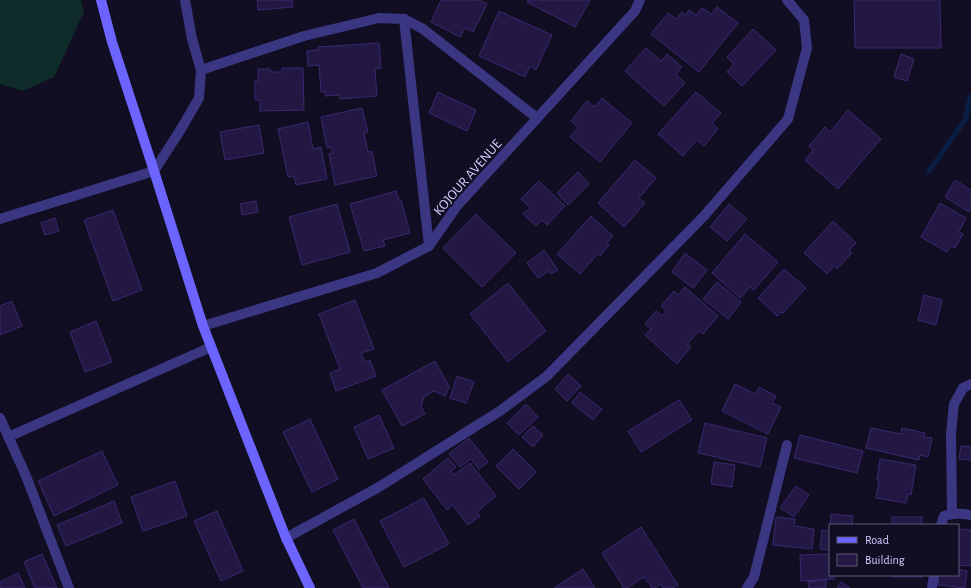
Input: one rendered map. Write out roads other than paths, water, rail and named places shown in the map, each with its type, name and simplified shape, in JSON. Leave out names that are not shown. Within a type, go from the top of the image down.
[{"type":"street","points":[[101,0],[112,42],[202,326],[286,538],[310,588]]},
{"type":"street","points":[[0,218],[154,171],[181,129],[198,98],[201,70],[192,39],[186,0]]},
{"type":"street","name":"KOJOUR AVENUE","points":[[202,326],[377,273],[429,246],[457,206],[635,11],[640,0]]},
{"type":"street","points":[[286,538],[379,486],[500,411],[547,376],[704,216],[788,119],[807,48],[804,20],[787,0]]},
{"type":"street","points":[[201,70],[304,36],[379,18],[404,20],[423,29],[537,118]]},
{"type":"street","points":[[404,20],[429,246]]},
{"type":"street","points":[[8,437],[211,347]]},
{"type":"street","points":[[952,514],[951,433],[954,404],[963,388],[971,384]]},
{"type":"street","points":[[0,418],[26,476],[69,588]]},
{"type":"street","points":[[747,588],[754,576],[787,445]]},
{"type":"street","points":[[941,524],[944,516],[952,514],[971,515]]},
{"type":"street","points":[[932,588],[934,576]]},
{"type":"waterway","points":[[929,171],[965,120],[971,96]]}]
